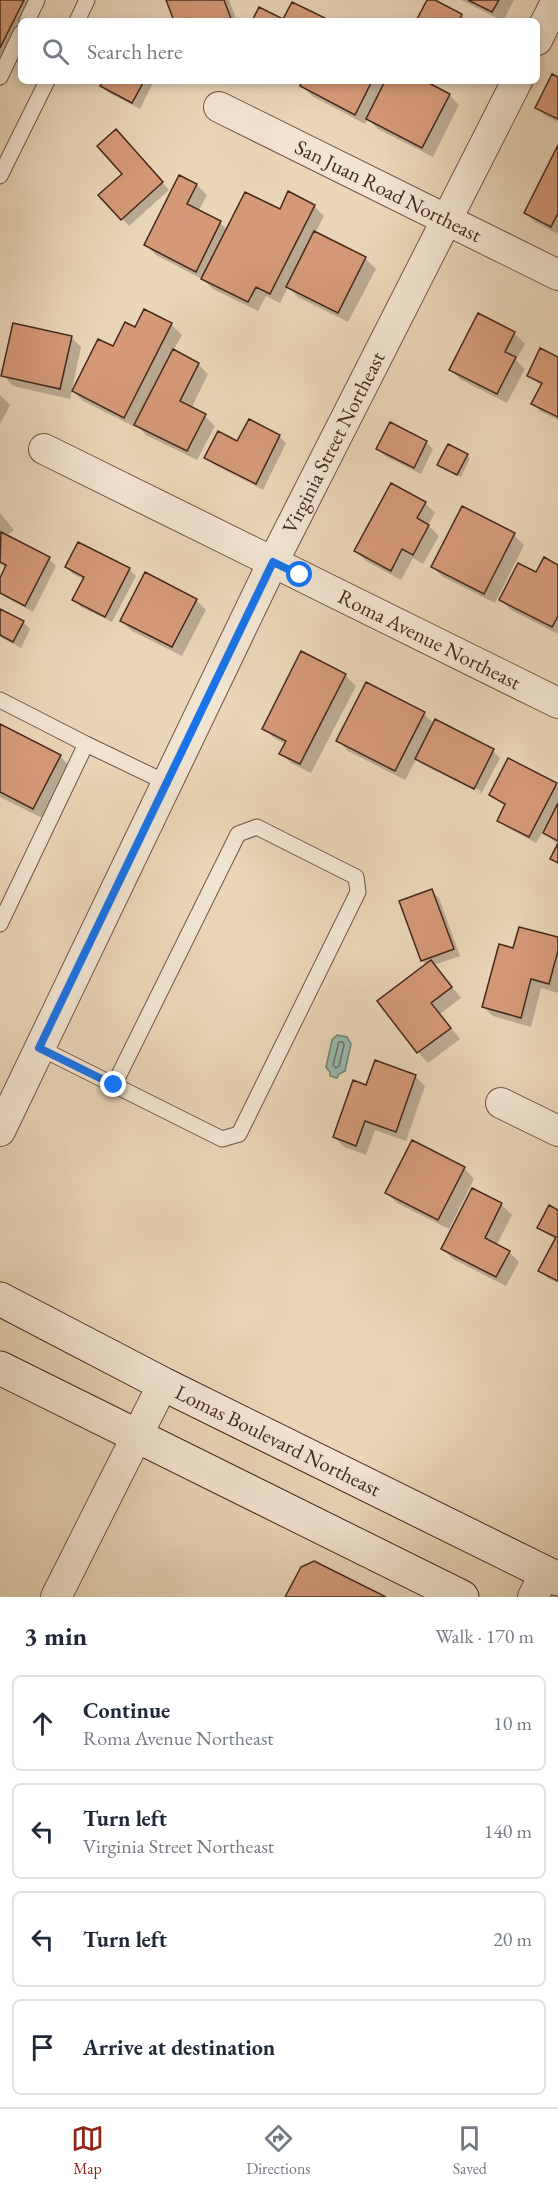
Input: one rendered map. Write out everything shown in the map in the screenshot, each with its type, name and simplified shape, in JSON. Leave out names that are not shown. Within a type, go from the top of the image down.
[{"type":"main road","name":"Lomas Boulevard Northeast","points":[[0,1299],[545,1583]]},
{"type":"main road","points":[[0,1368],[462,1597]]},
{"type":"street","points":[[540,34],[557,0]]},
{"type":"street","name":"Virginia Street Northeast","points":[[0,1131],[273,562],[515,84]]},
{"type":"street","name":"San Juan Road Northeast","points":[[219,107],[558,275]]},
{"type":"street","name":"Roma Avenue Northeast","points":[[44,449],[558,704]]},
{"type":"street","points":[[501,1103],[558,1131]]},
{"type":"street","points":[[56,1597],[163,1384]]},
{"type":"lane","points":[[28,18],[37,0]]},
{"type":"lane","points":[[78,18],[87,0]]},
{"type":"lane","points":[[0,76],[18,39]]},
{"type":"lane","points":[[0,176],[46,84]]},
{"type":"lane","points":[[0,700],[167,783]]},
{"type":"lane","points":[[0,924],[86,744]]},
{"type":"lane","points":[[39,1048],[222,1139],[239,1134],[358,892],[356,877],[256,827],[238,834],[114,1085]]},
{"type":"water","points":[[337,1035],[347,1037],[351,1044],[345,1071],[337,1078],[330,1076],[326,1067],[332,1040]]},
{"type":"building","points":[[0,0],[24,0],[0,48]]},
{"type":"building","points":[[166,0],[224,0],[231,18],[173,18]]},
{"type":"building","points":[[427,0],[435,0],[462,14],[460,18],[418,18]]},
{"type":"building","points":[[468,0],[499,0],[492,12]]},
{"type":"building","points":[[292,2],[325,18],[284,18]]},
{"type":"building","points":[[259,7],[281,18],[254,18]]},
{"type":"building","points":[[552,74],[558,77],[558,119],[535,108]]},
{"type":"building","points":[[101,84],[142,84],[132,103],[100,86]]},
{"type":"building","points":[[301,84],[370,84],[355,115],[300,86]]},
{"type":"building","points":[[384,84],[431,84],[450,94],[422,148],[366,119]]},
{"type":"building","points":[[116,129],[163,182],[121,220],[98,195],[122,174],[97,146]]},
{"type":"building","points":[[558,145],[558,213],[551,227],[524,213]]},
{"type":"building","points":[[179,175],[197,184],[187,204],[221,221],[196,272],[144,245]]},
{"type":"building","points":[[288,191],[315,205],[270,294],[256,287],[248,302],[201,279],[245,192],[280,209]]},
{"type":"building","points":[[314,231],[366,257],[338,313],[286,287]]},
{"type":"building","points":[[144,309],[172,323],[124,418],[72,391],[98,339],[113,346],[125,322],[135,327]]},
{"type":"building","points":[[478,313],[515,332],[505,352],[516,357],[497,394],[449,370]]},
{"type":"building","points":[[13,323],[72,336],[60,389],[1,376]]},
{"type":"building","points":[[540,348],[558,357],[558,417],[531,404],[542,383],[527,376]]},
{"type":"building","points":[[173,349],[199,363],[180,401],[206,414],[187,451],[134,425]]},
{"type":"building","points":[[249,419],[280,435],[256,484],[204,458],[218,431],[237,441]]},
{"type":"building","points":[[390,422],[427,441],[414,468],[376,449]]},
{"type":"building","points":[[448,444],[468,454],[457,475],[437,465]]},
{"type":"building","points":[[391,483],[426,502],[417,518],[429,525],[413,555],[402,549],[391,571],[354,551]]},
{"type":"building","points":[[462,506],[515,533],[484,594],[431,567]]},
{"type":"building","points":[[1,532],[50,557],[25,606],[0,593],[0,578],[6,565],[0,562]]},
{"type":"building","points":[[78,542],[130,568],[105,617],[72,600],[84,577],[65,567]]},
{"type":"building","points":[[544,557],[558,565],[558,616],[552,627],[499,600],[518,563],[536,572]]},
{"type":"building","points":[[145,572],[197,599],[172,647],[120,621]]},
{"type":"building","points":[[0,609],[24,621],[13,642],[0,635]]},
{"type":"building","points":[[301,651],[346,674],[300,764],[279,754],[286,741],[262,729]]},
{"type":"building","points":[[366,682],[425,712],[395,771],[336,741]]},
{"type":"building","points":[[435,719],[494,749],[474,789],[415,759]]},
{"type":"building","points":[[0,724],[61,755],[33,809],[0,792]]},
{"type":"building","points":[[508,758],[557,783],[529,837],[497,821],[505,804],[489,795]]},
{"type":"building","points":[[558,803],[558,841],[543,833]]},
{"type":"building","points":[[558,843],[558,863],[550,859]]},
{"type":"building","points":[[432,889],[454,949],[421,961],[399,901]]},
{"type":"building","points":[[519,927],[558,937],[558,951],[549,984],[531,979],[521,1018],[482,1007],[499,944],[513,948]]},
{"type":"building","points":[[431,960],[452,987],[431,1003],[451,1028],[417,1053],[377,1001]]},
{"type":"building","points":[[375,1060],[416,1075],[396,1132],[365,1121],[356,1146],[333,1137],[353,1080],[366,1085]]},
{"type":"building","points":[[412,1140],[465,1167],[438,1220],[385,1193]]},
{"type":"building","points":[[472,1188],[502,1203],[485,1238],[510,1251],[496,1277],[441,1249]]},
{"type":"building","points":[[549,1205],[558,1210],[558,1281],[538,1271],[556,1237],[537,1228]]},
{"type":"building","points":[[314,1561],[386,1597],[285,1597],[301,1567]]},
{"type":"route","points":[[114,1085],[39,1048],[273,562],[300,575]]}]
